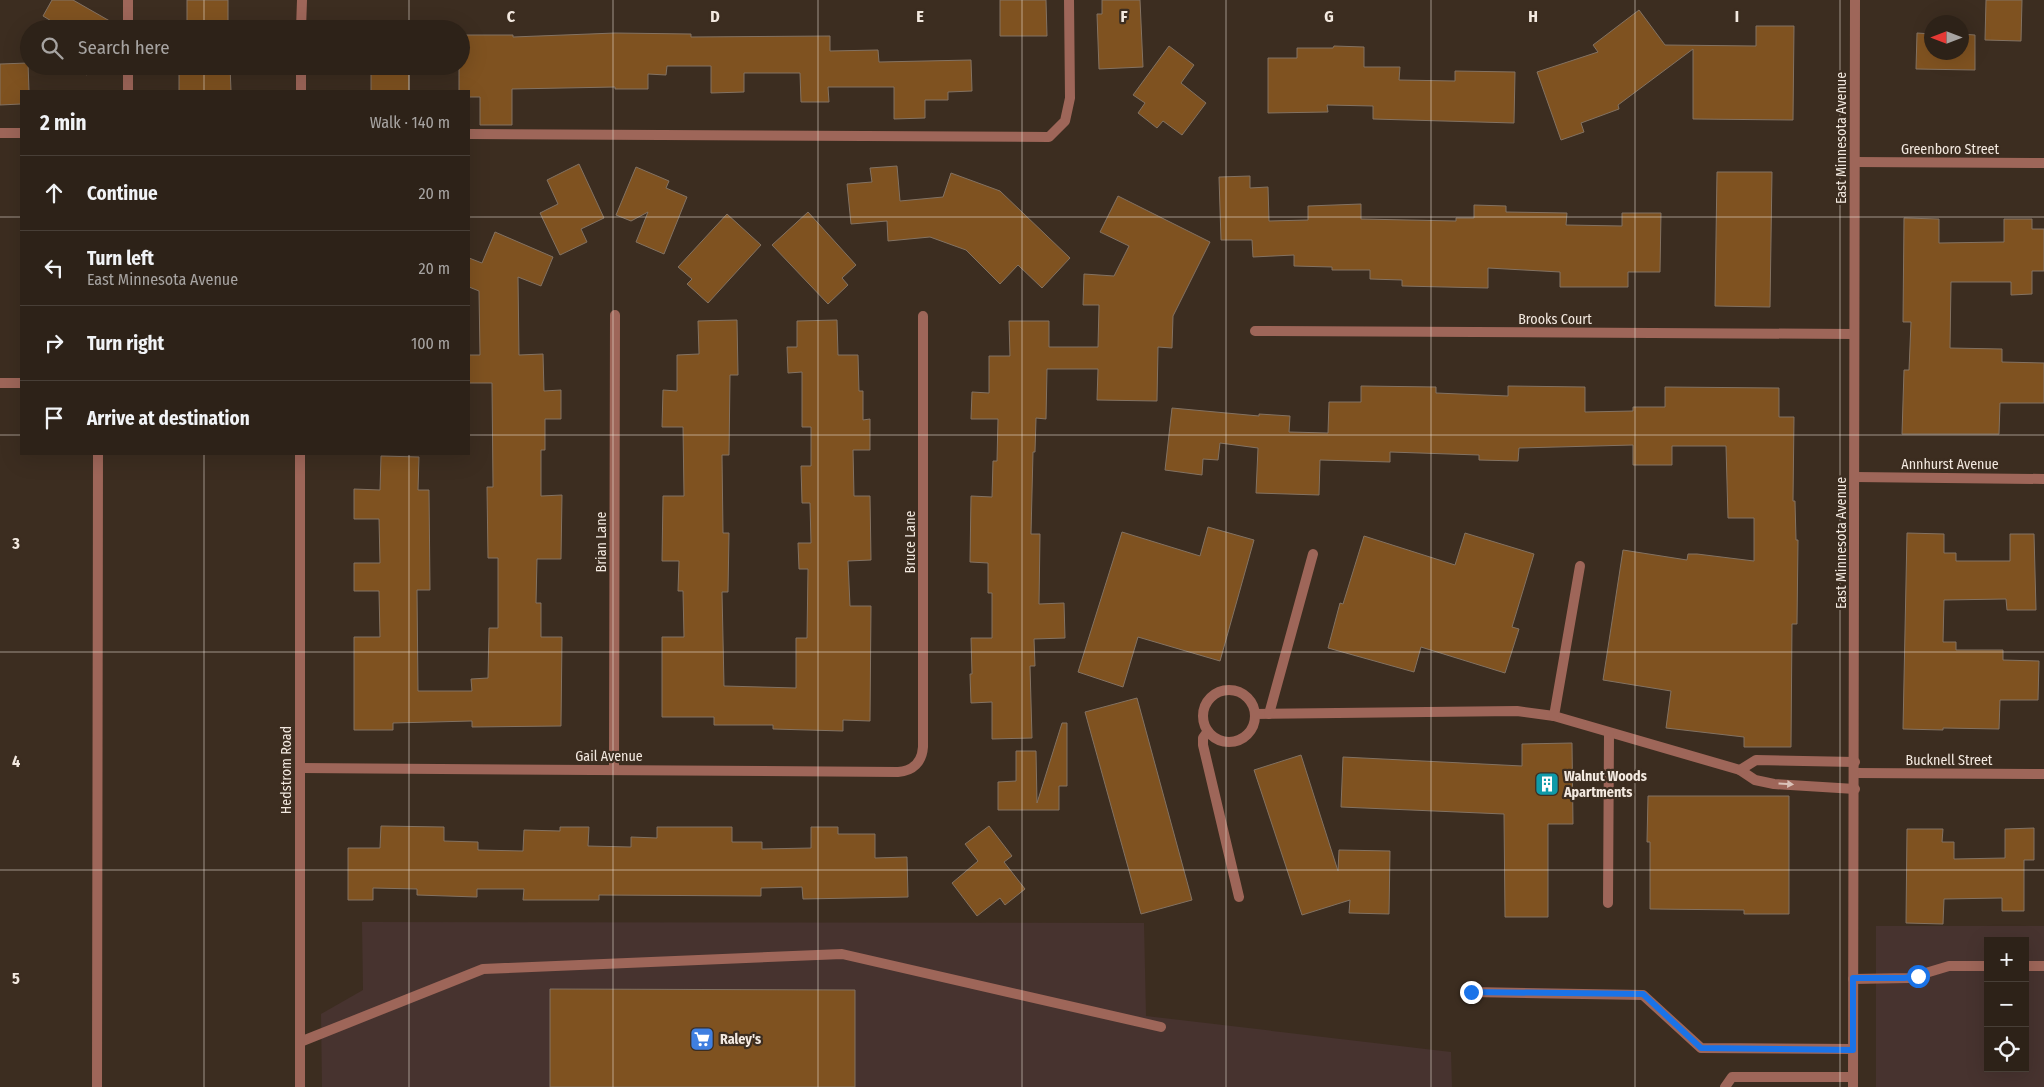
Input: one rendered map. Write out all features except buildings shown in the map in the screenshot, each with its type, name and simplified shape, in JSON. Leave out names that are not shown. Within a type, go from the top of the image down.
[{"type":"street","points":[[128,0],[128,20]]},
{"type":"street","points":[[302,0],[302,20]]},
{"type":"street","points":[[470,134],[1050,136],[1065,121],[1070,98],[1069,0]]},
{"type":"street","name":"East Minnesota Avenue","points":[[1853,1082],[1855,0]]},
{"type":"street","points":[[128,75],[128,90]]},
{"type":"street","points":[[301,75],[301,90]]},
{"type":"street","points":[[0,133],[20,133]]},
{"type":"street","name":"Greenboro Street","points":[[1855,162],[2044,163]]},
{"type":"street","name":"Brian Lane","points":[[614,770],[615,315]]},
{"type":"street","name":"Bruce Lane","points":[[916,766],[921,758],[923,748],[924,316]]},
{"type":"street","name":"Brooks Court","points":[[1255,331],[1854,334]]},
{"type":"street","points":[[0,383],[20,383]]},
{"type":"street","points":[[96,1087],[98,455]]},
{"type":"street","name":"Hedstrom Road","points":[[300,455],[300,1087]]},
{"type":"street","name":"Annhurst Avenue","points":[[1855,478],[2044,479]]},
{"type":"street","points":[[1269,714],[1313,554]]},
{"type":"street","points":[[1554,716],[1580,566]]},
{"type":"street","points":[[1232,690],[1248,698],[1255,714],[1251,731],[1238,741],[1221,741],[1213,738],[1208,731],[1204,724],[1204,707],[1215,694],[1232,690]]},
{"type":"street","points":[[1255,714],[1517,711],[1554,716],[1740,770],[1755,780],[1774,784],[1854,789]]},
{"type":"street","points":[[1208,731],[1203,738],[1203,745],[1239,897]]},
{"type":"street","points":[[1608,903],[1609,733]]},
{"type":"street","points":[[1740,770],[1756,760],[1854,762]]},
{"type":"street","name":"Gail Avenue","points":[[300,768],[898,772],[916,766]]},
{"type":"street","name":"Bucknell Street","points":[[1854,773],[2044,774]]},
{"type":"street","points":[[300,1042],[484,969],[842,954],[1161,1027]]},
{"type":"street","points":[[1853,978],[1909,978],[1949,966],[1984,966]]},
{"type":"street","points":[[2029,966],[2044,966]]},
{"type":"street","points":[[1471,992],[1643,994],[1701,1048],[1853,1050]]},
{"type":"street","points":[[1725,1087],[1732,1077],[1853,1082]]},
{"type":"shaded area","points":[[362,922],[1144,923],[1146,1016],[1451,1052],[1452,1087],[322,1087],[321,1014],[363,990]]},
{"type":"shaded area","points":[[1876,926],[2044,926],[2044,1087],[1876,1087]]},
{"type":"place","name":"Walnut Woods Apartments","points":[[1547,784]]},
{"type":"place","name":"Raley's","points":[[702,1039]]},
{"type":"route","points":[[1471,992],[1643,994],[1701,1048],[1853,1050],[1853,978],[1909,978],[1918,976]]}]
